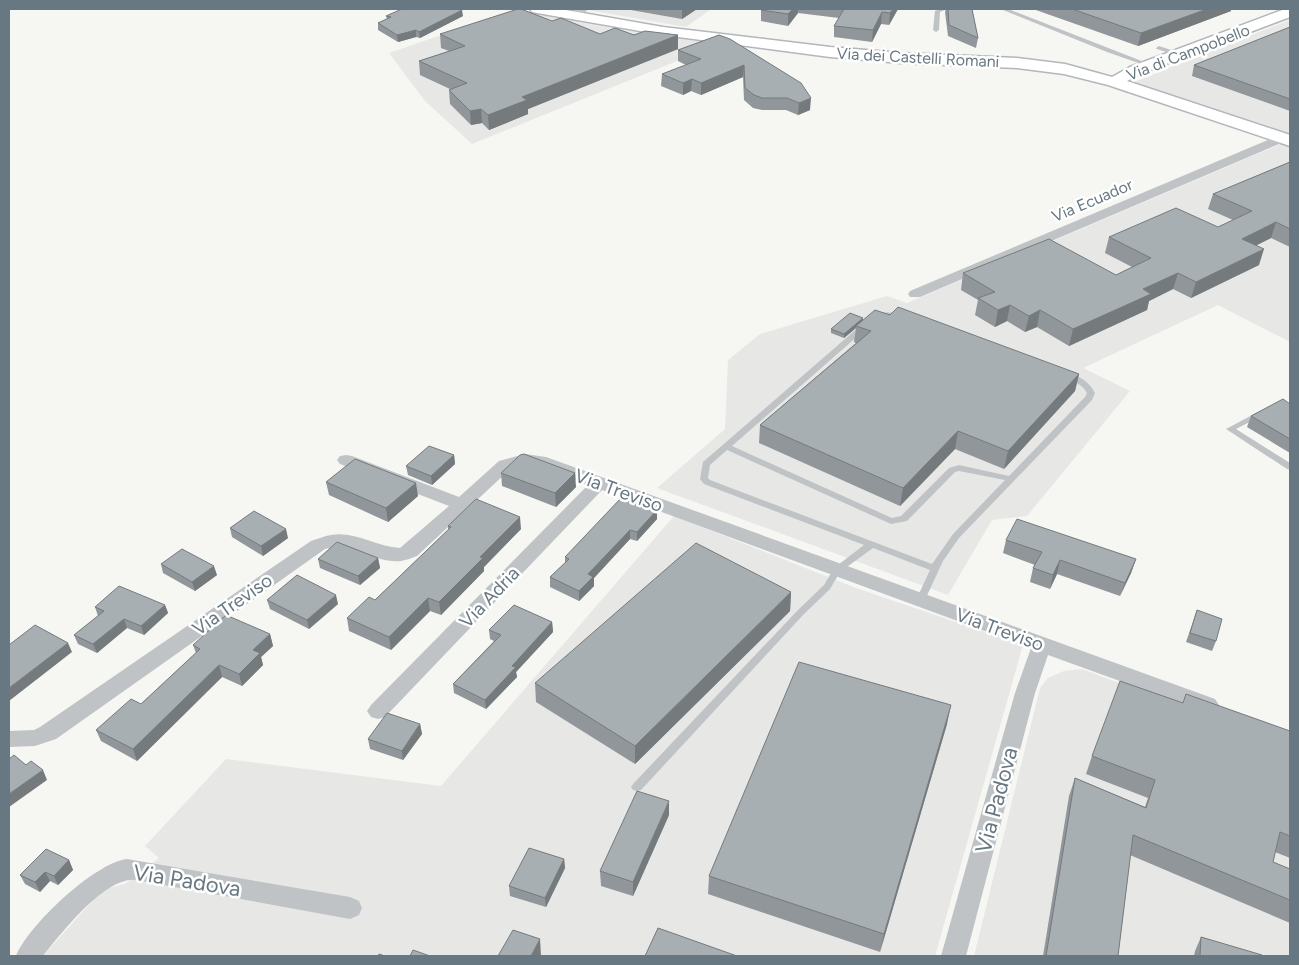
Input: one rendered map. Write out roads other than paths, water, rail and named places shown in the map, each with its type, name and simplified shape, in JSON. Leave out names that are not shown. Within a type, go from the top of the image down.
[{"type":"main road","name":"Via dei Castelli Romani","points":[[537,9],[578,12],[699,33],[865,56],[1034,64],[1073,71],[1114,82],[1286,140]]},
{"type":"main road","name":"Via di Campobello","points":[[1114,82],[1149,65],[1264,20],[1290,12]]},
{"type":"street","name":"Via Ecuador","points":[[915,294],[1286,140]]},
{"type":"street","points":[[346,460],[462,505]]},
{"type":"street","name":"Via Treviso","points":[[9,739],[35,738],[48,733],[318,545],[332,540],[346,540],[391,554],[406,554],[414,549],[501,468],[518,460],[540,461],[1226,711]]},
{"type":"street","name":"Via Adria","points":[[378,711],[599,483]]},
{"type":"street","name":"Via Padova","points":[[953,956],[1025,693],[1042,644]]},
{"type":"street","name":"Via Padova","points":[[28,956],[50,930],[95,885],[106,877],[122,870],[144,872],[350,908]]},
{"type":"lane","points":[[936,30],[938,11],[945,9]]},
{"type":"lane","points":[[977,9],[1001,11],[1005,9],[1149,65]]},
{"type":"lane","points":[[1160,48],[1178,54]]},
{"type":"lane","points":[[908,317],[898,313],[880,314],[726,446],[706,464],[703,472],[704,479],[707,482],[936,569]]},
{"type":"lane","points":[[921,600],[944,551],[956,536],[1089,398],[1091,393],[1089,387],[1083,382],[1056,372]]},
{"type":"lane","points":[[1267,412],[1230,429],[1290,467]]},
{"type":"lane","points":[[726,446],[891,521],[904,519],[952,470],[959,468],[1011,479]]},
{"type":"lane","points":[[637,787],[801,612],[827,587],[837,570],[871,545]]}]
